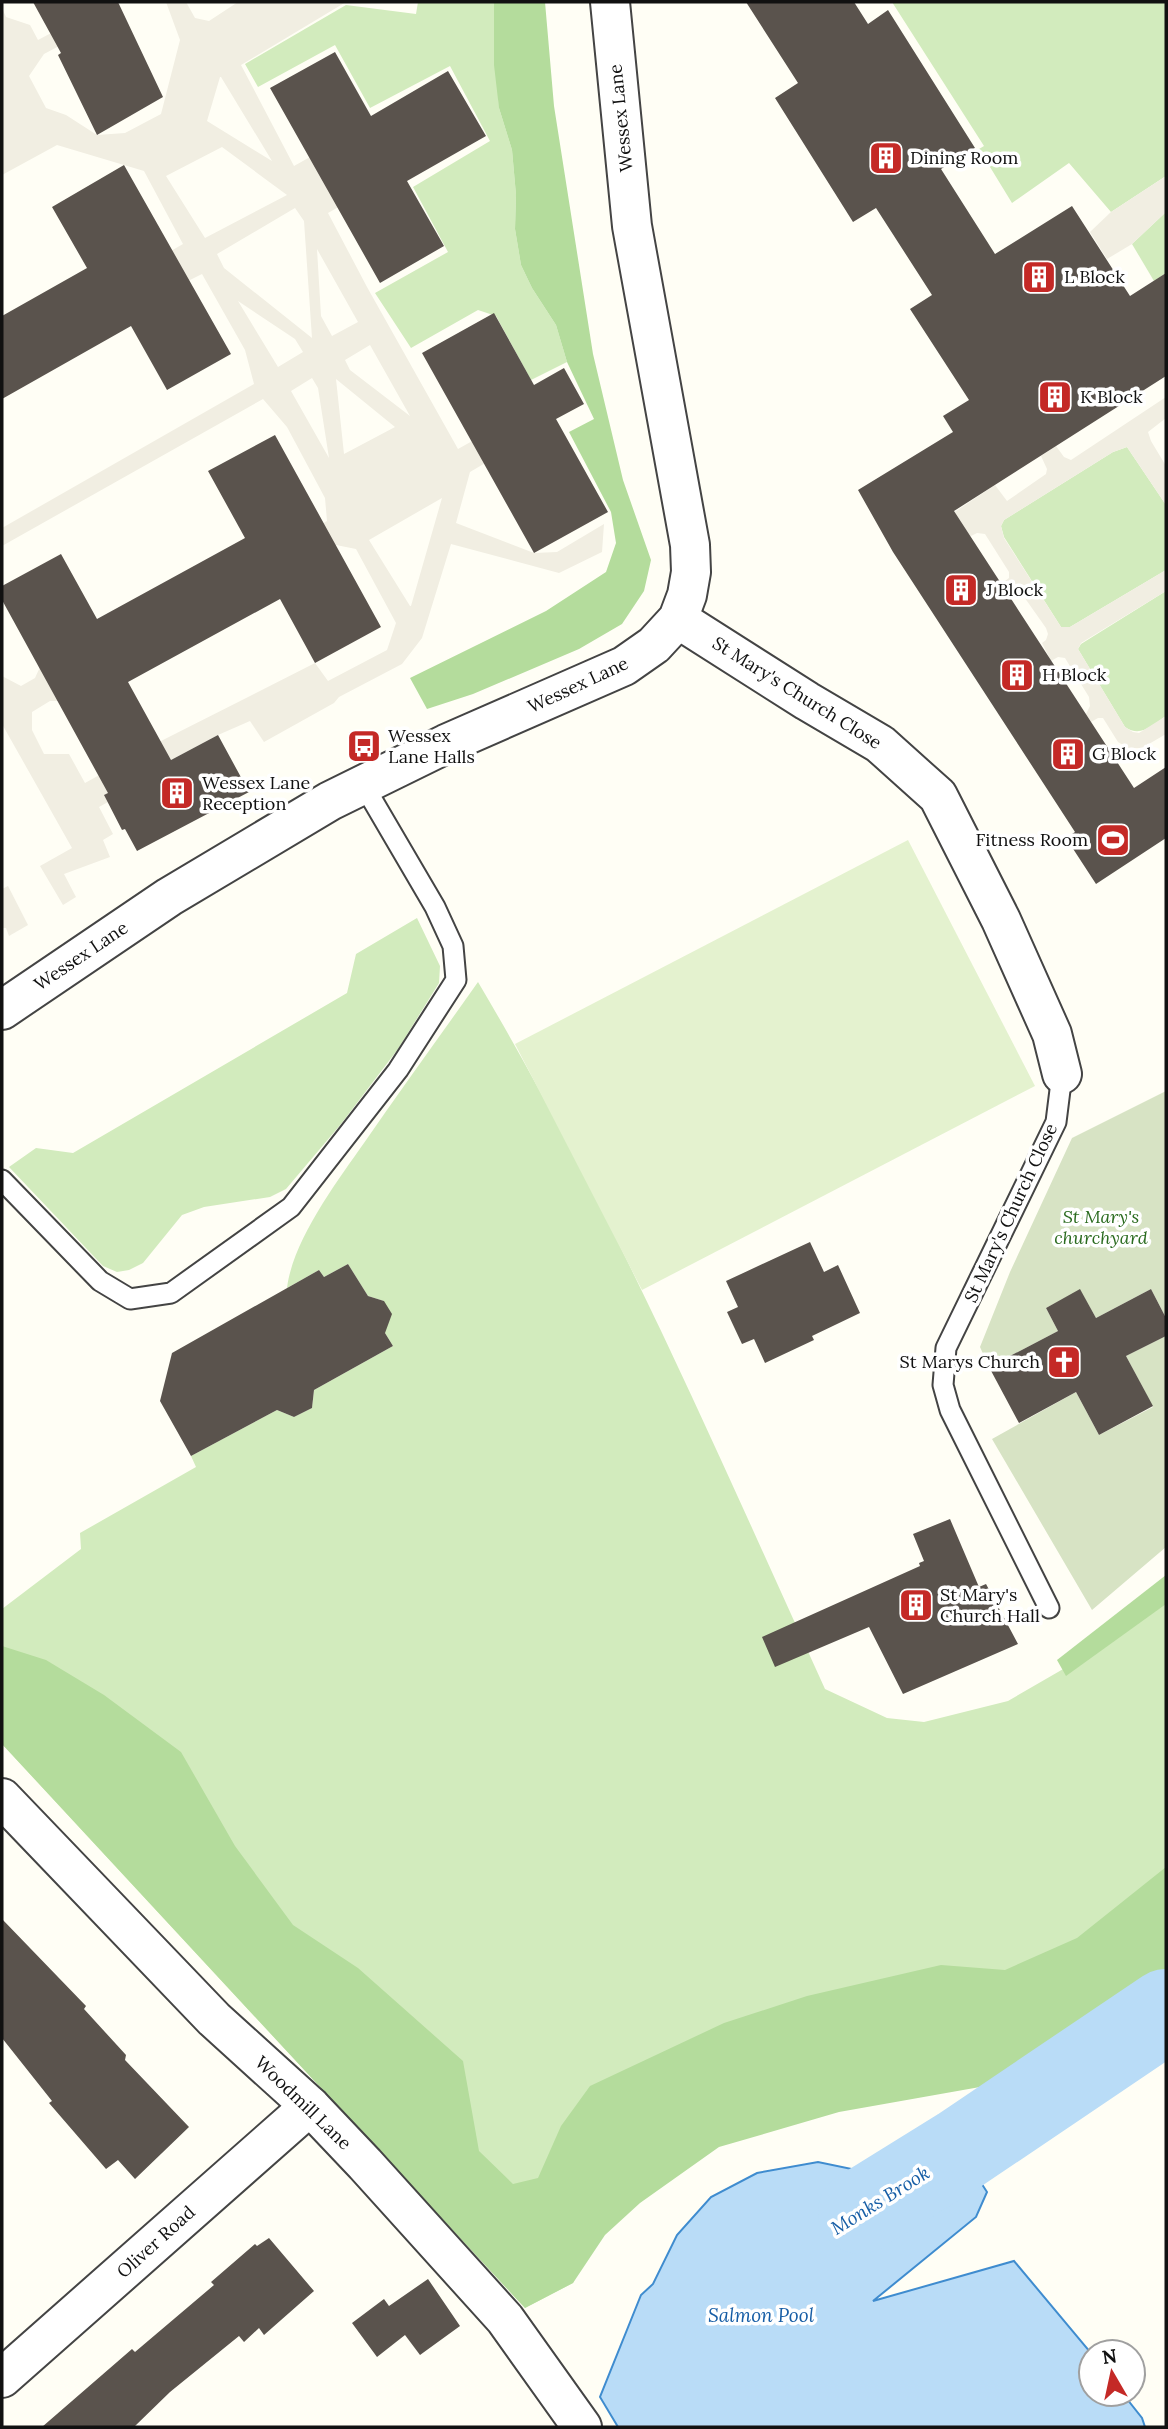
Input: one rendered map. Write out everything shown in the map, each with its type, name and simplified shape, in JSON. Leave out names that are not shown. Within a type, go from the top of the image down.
[{"type":"street","name":"Wessex Lane","points":[[2,1010],[169,897],[363,784],[446,744],[624,666],[654,645],[678,619],[687,596],[691,572],[690,545],[632,226],[610,2]]},
{"type":"street","name":"St Mary's Church Close","points":[[678,619],[880,744],[938,796],[1001,920],[1052,1034],[1062,1074]]},
{"type":"street","name":"Woodmill Lane","points":[[2,1798],[214,2019],[310,2106],[505,2319],[577,2420]]},
{"type":"street","name":"Oliver Road","points":[[2,2378],[310,2106]]},
{"type":"lane","points":[[2,1180],[100,1281],[130,1299],[171,1293],[291,1208],[398,1070],[456,980],[453,946],[435,907],[363,784]]},
{"type":"lane","name":"St Mary's Church Close","points":[[1049,1608],[950,1410],[943,1385],[946,1348],[1056,1122],[1062,1074]]},
{"type":"green space","points":[[418,2],[494,2],[499,108],[512,150],[516,195],[515,229],[521,265],[556,325],[567,362],[531,380],[496,316],[478,310],[411,348],[375,293],[448,252],[413,187],[490,141],[450,66],[370,108],[335,45],[258,87],[245,64],[346,5],[416,14]]},
{"type":"green space","points":[[494,2],[545,2],[554,106],[593,354],[623,480],[651,560],[644,591],[622,624],[579,649],[473,694],[427,709],[410,678],[546,611],[606,572],[616,543],[611,512],[569,432],[594,419],[567,362],[556,325],[521,265],[515,229],[516,195],[512,150],[499,108],[494,65]]},
{"type":"green space","points":[[892,2],[1166,2],[1166,176],[1111,212],[1069,163],[1012,203],[979,149],[984,146]]},
{"type":"green space","points":[[1166,212],[1166,273],[1154,281],[1132,244]]},
{"type":"green space","points":[[1127,447],[1166,505],[1166,570],[1070,627],[1061,627],[1004,537],[1001,526],[1004,520],[1113,452]]},
{"type":"green space","points":[[1166,591],[1166,716],[1141,731],[1131,730],[1125,727],[1078,649],[1081,644]]},
{"type":"green space","points":[[908,840],[1035,1086],[642,1290],[515,1044]]},
{"type":"green space","points":[[417,918],[440,966],[439,983],[398,1049],[341,1124],[286,1189],[270,1197],[204,1207],[182,1215],[143,1263],[117,1272],[103,1266],[9,1167],[36,1148],[73,1153],[347,993],[356,954]]},
{"type":"green space","points":[[478,982],[527,1067],[618,1242],[703,1420],[825,1689],[887,1718],[924,1722],[1008,1701],[1084,1657],[1166,1595],[1166,1905],[619,2181],[573,2283],[525,2308],[2,1744],[2,1609],[81,1549],[80,1533],[196,1467],[191,1456],[277,1410],[294,1417],[312,1408],[314,1390],[393,1346],[385,1333],[384,1301],[368,1296],[348,1264],[324,1277],[319,1270],[287,1288],[291,1270],[317,1212]]},
{"type":"green space","name":"St Mary's churchyard","points":[[1166,1091],[1166,1318],[1151,1289],[1096,1318],[1080,1290],[1046,1308],[1058,1331],[989,1367],[980,1347],[1010,1272],[1072,1138]]},
{"type":"green space","points":[[1166,1336],[1166,1547],[1092,1610],[992,1439],[1076,1392],[1099,1435],[1153,1407],[1126,1356]]},
{"type":"green space","points":[[1166,1575],[1166,1604],[1066,1676],[1057,1660]]},
{"type":"green space","points":[[2,1646],[46,1660],[104,1695],[181,1752],[235,1846],[293,1925],[358,1968],[463,2061],[479,2151],[513,2184],[538,2178],[561,2126],[590,2086],[724,2023],[807,1996],[941,1965],[1005,1970],[1077,1938],[1166,1867],[1166,1980],[980,2087],[839,2112],[719,2147],[640,2203],[605,2235],[573,2283],[525,2308],[2,1744]]},
{"type":"shaded area","points":[[166,2],[186,2],[195,18],[209,21],[238,2],[346,2],[241,65],[294,166],[335,143],[363,193],[328,213],[458,449],[492,430],[504,452],[470,472],[456,523],[534,553],[557,552],[604,524],[602,552],[559,573],[451,544],[422,638],[402,664],[339,697],[334,703],[264,742],[250,721],[105,795],[108,802],[99,807],[113,834],[103,840],[110,857],[64,874],[76,897],[63,905],[40,866],[72,848],[2,724],[2,676],[21,686],[35,678],[40,667],[59,701],[50,701],[32,712],[32,730],[44,754],[69,754],[85,783],[315,663],[328,681],[387,650],[396,623],[356,549],[336,545],[312,558],[301,537],[327,521],[325,498],[287,427],[263,399],[2,546],[2,528],[254,384],[245,350],[202,274],[166,292],[150,263],[183,244],[144,171],[57,145],[2,175],[2,8],[6,17],[30,25],[38,40],[70,23],[78,36],[44,54],[29,76],[46,108],[66,115],[97,135],[125,133],[161,114],[180,40]],"holes":[[[220,77],[221,77],[272,161],[207,121]],[[222,147],[287,195],[205,238],[166,176]],[[295,208],[304,221],[312,338],[224,268],[217,254]],[[317,249],[358,322],[332,336],[321,316]],[[238,301],[295,339],[303,352],[278,367]],[[370,345],[410,416],[350,370],[345,360]],[[312,378],[318,388],[329,458],[291,391]],[[336,379],[395,427],[344,454]],[[442,498],[411,606],[369,540]]]},
{"type":"shaded area","points":[[1166,176],[1166,212],[1132,244],[1107,259],[1090,232],[1111,212]]},
{"type":"shaded area","points":[[1166,397],[1166,418],[1148,432],[1166,466],[1166,505],[1127,447],[1113,452],[1004,520],[1001,526],[1004,538],[1061,627],[1070,627],[1166,570],[1166,591],[1081,643],[1078,649],[1125,727],[1139,733],[1166,716],[1166,734],[1142,748],[1128,748],[1118,742],[1103,718],[1091,722],[1086,714],[1090,706],[1089,697],[1065,658],[1058,657],[1051,661],[1042,643],[1048,634],[1046,628],[1022,594],[1014,593],[1009,596],[1001,584],[1009,578],[1009,572],[985,534],[977,533],[967,538],[941,521],[995,485],[1007,501],[1046,474],[1047,469],[1041,456],[1056,446],[1064,457],[1071,460]]},
{"type":"shaded area","points":[[8,886],[28,925],[9,936],[6,928],[2,928],[2,889]]},
{"type":"water","name":"Salmon Pool","points":[[929,2128],[960,2150],[987,2192],[976,2217],[873,2301],[1014,2261],[1078,2338],[1077,2408],[1134,2408],[1145,2427],[618,2427],[600,2397],[641,2295],[653,2284],[677,2235],[711,2197],[757,2173],[818,2162],[861,2171]]},
{"type":"building","points":[[33,2],[118,2],[163,97],[97,135],[58,55],[61,53]]},
{"type":"building","points":[[746,2],[854,2],[868,24],[888,10],[975,148],[941,169],[995,254],[1072,206],[1130,296],[1166,273],[1166,376],[954,511],[1134,788],[1166,767],[1166,838],[1096,884],[1066,838],[1075,832],[893,552],[858,490],[953,432],[943,416],[969,400],[910,309],[932,295],[876,208],[853,222],[775,98],[798,83]]},
{"type":"building","points":[[335,52],[371,116],[448,71],[486,136],[407,181],[444,246],[380,283],[270,88]]},
{"type":"building","points":[[124,165],[231,354],[167,390],[131,326],[2,399],[2,316],[87,268],[52,207]]},
{"type":"building","points":[[494,313],[534,385],[564,368],[584,404],[556,419],[608,512],[534,553],[422,353]]},
{"type":"building","points":[[275,435],[381,627],[315,663],[280,599],[128,682],[171,760],[218,735],[249,792],[137,851],[125,829],[122,830],[104,795],[108,793],[2,600],[2,586],[61,554],[97,619],[245,538],[208,471]]},
{"type":"building","points":[[810,1242],[824,1272],[838,1265],[860,1313],[812,1336],[814,1340],[765,1363],[754,1339],[742,1344],[727,1312],[738,1307],[726,1281]]},
{"type":"building","points":[[348,1264],[368,1296],[384,1301],[392,1314],[385,1333],[393,1346],[314,1390],[312,1408],[294,1417],[277,1410],[191,1456],[160,1401],[172,1353],[319,1270],[324,1277]]},
{"type":"building","name":"St Marys Church","points":[[1080,1289],[1096,1318],[1151,1289],[1166,1318],[1166,1336],[1126,1356],[1153,1406],[1099,1435],[1076,1392],[1019,1423],[989,1367],[1058,1331],[1046,1308]]},
{"type":"building","name":"St Mary's Church Hall","points":[[950,1519],[979,1587],[986,1584],[1018,1644],[903,1694],[869,1627],[775,1667],[762,1637],[920,1566],[919,1563],[924,1561],[913,1534]]},
{"type":"building","points":[[2,1919],[86,2006],[84,2009],[126,2055],[125,2060],[189,2127],[135,2179],[118,2160],[106,2169],[49,2103],[52,2101],[2,2038]]},
{"type":"building","points":[[269,2238],[314,2291],[264,2335],[259,2328],[244,2342],[239,2336],[170,2392],[134,2427],[42,2427],[132,2349],[135,2352],[214,2285],[211,2282],[255,2244],[257,2246]]},
{"type":"building","points":[[428,2279],[460,2326],[420,2355],[405,2335],[377,2357],[352,2323],[384,2299],[389,2306]]},
{"type":"waterway","name":"Monks Brook","points":[[860,2212],[960,2150],[1166,2011]]},
{"type":"place","name":"Dining Room","points":[[886,158]]},
{"type":"place","name":"L Block","points":[[1039,277]]},
{"type":"place","name":"K Block","points":[[1055,397]]},
{"type":"place","name":"J Block","points":[[961,590]]},
{"type":"place","name":"H Block","points":[[1017,675]]},
{"type":"place","name":"Wessex Lane Halls","points":[[364,746]]},
{"type":"place","name":"G Block","points":[[1068,754]]},
{"type":"place","name":"Wessex Lane Reception","points":[[177,793]]},
{"type":"place","name":"Fitness Room","points":[[1113,840]]},
{"type":"place","name":"St Marys Church","points":[[1064,1362]]},
{"type":"place","name":"St Mary's Church Hall","points":[[916,1605]]}]
